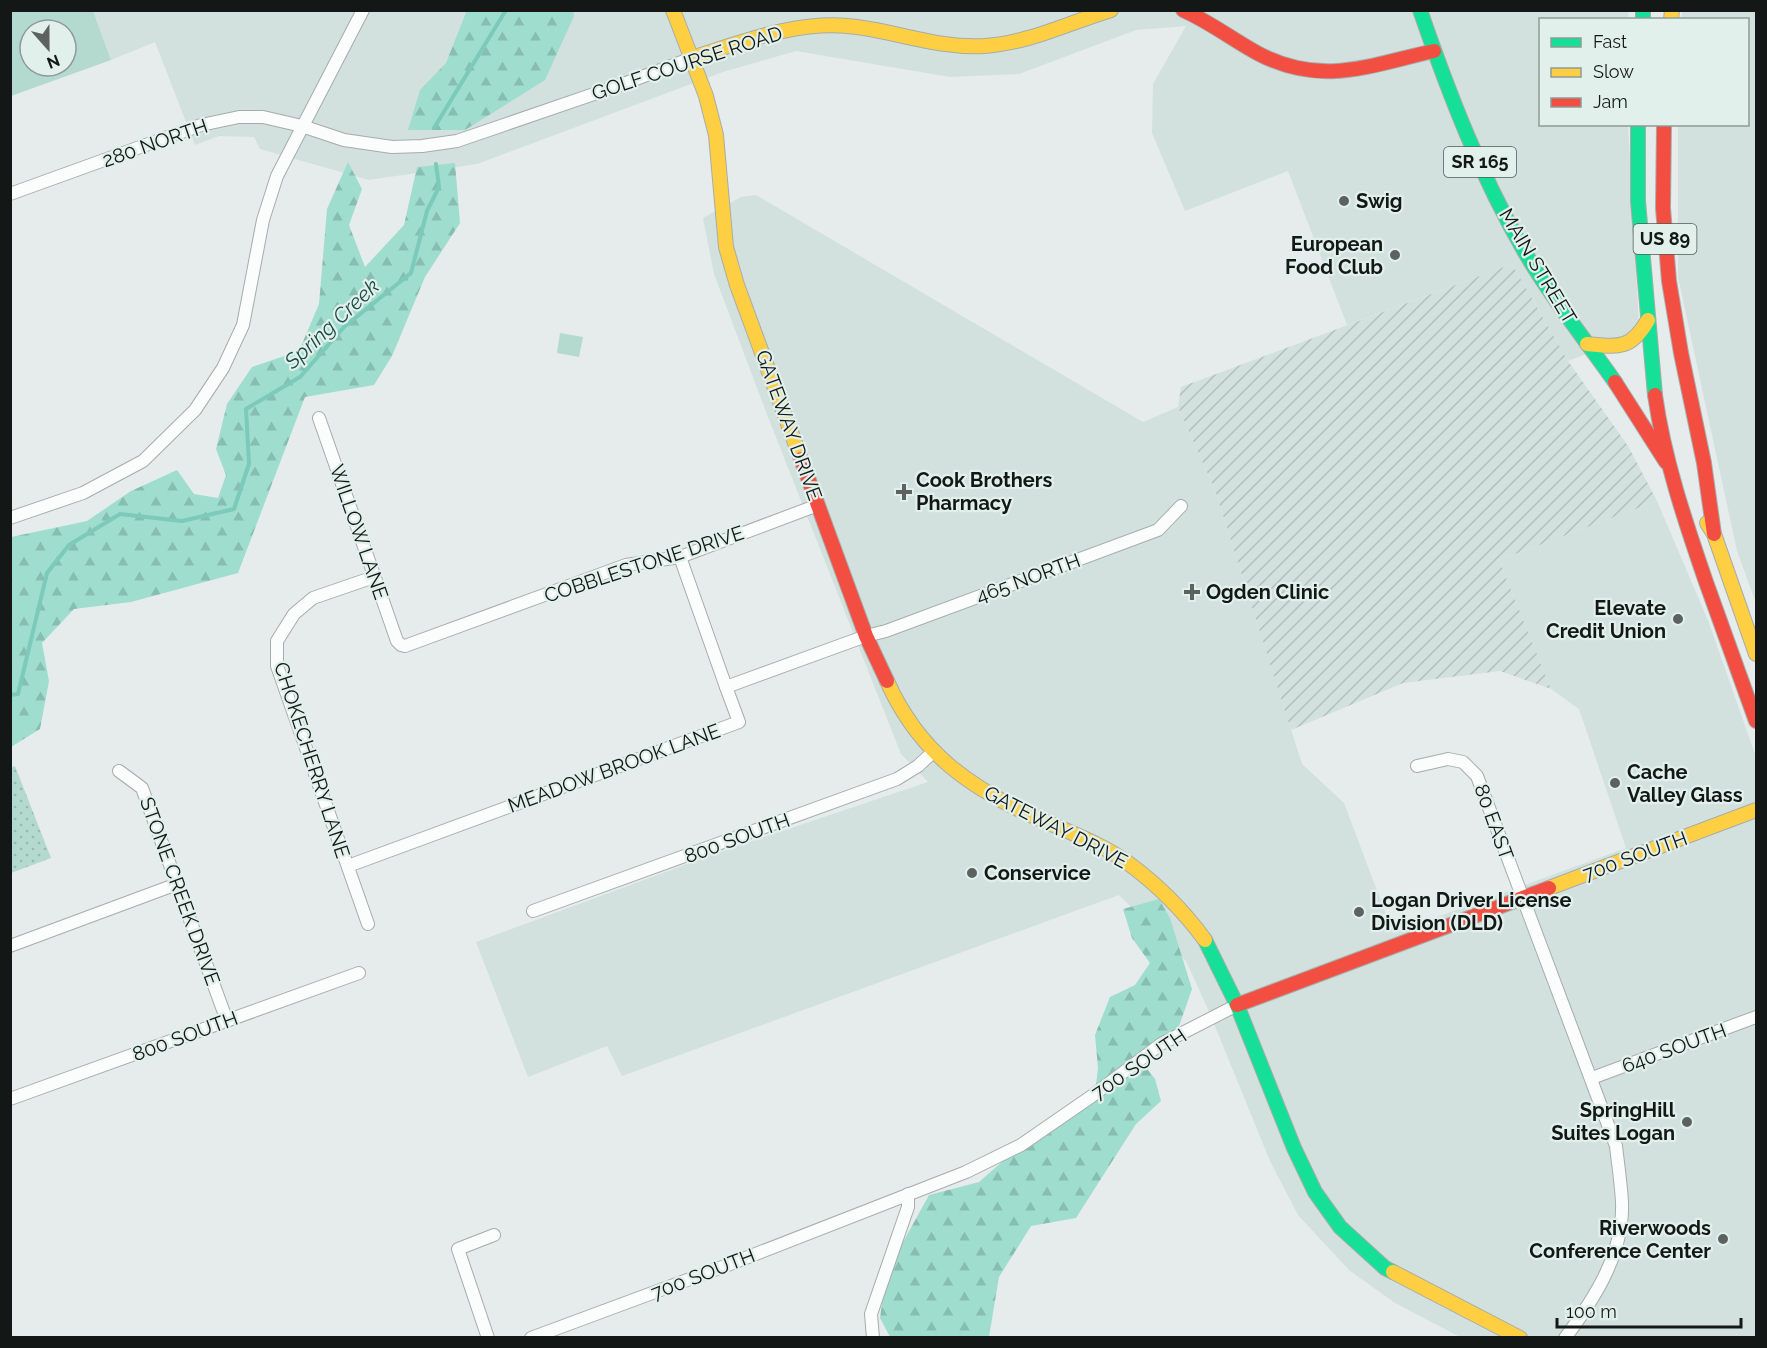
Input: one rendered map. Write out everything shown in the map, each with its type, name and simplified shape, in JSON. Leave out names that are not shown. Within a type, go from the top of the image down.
[{"type":"main road","name":"GATEWAY DRIVE","points":[[673,10],[706,96],[717,135],[722,217],[726,247],[737,285],[866,636],[893,695],[911,725],[933,752],[961,776],[1016,809],[1096,844],[1127,862],[1174,901],[1204,939],[1237,1005],[1294,1148],[1315,1192],[1340,1227],[1385,1268],[1520,1338]]},
{"type":"main road","name":"GOLF COURSE ROAD","points":[[692,58],[769,33],[797,27],[826,25],[856,27],[941,46],[997,44],[1020,40],[1111,10]]},
{"type":"main road","points":[[1183,10],[1201,18],[1266,57],[1292,68],[1322,73],[1340,73],[1434,51]]},
{"type":"main road","name":"MAIN STREET","points":[[1420,10],[1459,117],[1488,181],[1525,253],[1558,304],[1632,406],[1671,471],[1714,534],[1756,654]]},
{"type":"main road","name":"US 89","points":[[1638,126],[1638,201],[1651,365],[1658,417],[1671,471]]},
{"type":"main road","name":"US 89","points":[[1664,126],[1663,208],[1669,281],[1681,353],[1704,463],[1714,534]]},
{"type":"main road","points":[[1587,345],[1631,344],[1641,334],[1648,321]]},
{"type":"main road","name":"MAIN STREET","points":[[1671,471],[1692,541],[1756,721]]},
{"type":"main road","name":"700 SOUTH","points":[[1237,1005],[1756,810]]},
{"type":"street","points":[[10,518],[83,493],[143,461],[195,410],[223,368],[243,325],[263,220],[278,176],[363,10]]},
{"type":"street","name":"GOLF COURSE ROAD","points":[[302,126],[344,140],[392,147],[457,141],[692,58]]},
{"type":"street","name":"280 NORTH","points":[[10,194],[211,123],[239,117],[263,117],[302,126]]},
{"type":"street","name":"WILLOW LANE","points":[[319,418],[397,641],[401,645]]},
{"type":"street","name":"COBBLESTONE DRIVE","points":[[401,645],[405,646],[626,565],[680,557],[818,505]]},
{"type":"street","name":"465 NORTH","points":[[866,636],[886,631],[1158,530],[1181,506]]},
{"type":"street","points":[[680,557],[726,687],[866,636]]},
{"type":"street","name":"CHOKECHERRY LANE","points":[[368,924],[276,666],[277,641],[294,614],[313,598],[374,577]]},
{"type":"street","name":"MEADOW BROOK LANE","points":[[348,866],[739,722],[726,687]]},
{"type":"street","name":"800 SOUTH","points":[[533,911],[897,779],[918,766],[933,752]]},
{"type":"street","name":"80 EAST","points":[[1417,766],[1448,759],[1463,762],[1477,776],[1616,1146],[1622,1204],[1619,1231],[1612,1259],[1588,1307],[1565,1338]]},
{"type":"street","name":"STONE CREEK DRIVE","points":[[119,771],[142,789],[227,1021]]},
{"type":"street","points":[[10,946],[177,884]]},
{"type":"street","name":"800 SOUTH","points":[[10,1099],[359,973]]},
{"type":"street","name":"700 SOUTH","points":[[531,1338],[726,1266],[966,1172],[1021,1145],[1092,1096],[1161,1044],[1237,1005]]},
{"type":"street","name":"640 SOUTH","points":[[1592,1078],[1756,1017]]},
{"type":"street","points":[[873,1338],[871,1314],[908,1207],[908,1194]]},
{"type":"street","points":[[488,1338],[458,1249],[494,1235]]},
{"type":"shaded area","points":[[93,11],[1629,11],[1628,18],[1539,18],[1539,126],[1628,126],[1639,325],[1626,339],[1568,361],[1512,264],[1347,325],[1288,171],[1185,211],[1152,133],[1153,84],[1186,26],[1136,30],[1019,74],[950,77],[796,51],[723,72],[477,164],[369,180],[260,149],[254,137],[219,136],[195,145],[155,42],[111,60]]},
{"type":"shaded area","points":[[1682,11],[1756,11],[1756,603],[1737,551],[1678,277],[1678,126],[1749,126],[1749,18],[1681,18]]},
{"type":"shaded area","points":[[756,195],[1143,422],[1178,407],[1215,490],[1302,764],[1344,803],[1393,933],[1626,848],[1579,709],[1551,689],[1499,560],[1657,501],[1709,623],[1756,757],[1756,1337],[1460,1337],[1395,1303],[1349,1270],[1298,1215],[1270,1161],[1186,961],[1119,895],[622,1076],[607,1046],[528,1077],[476,942],[717,853],[928,782],[901,754],[714,274],[703,218],[741,197]]},
{"type":"shaded area","points":[[1512,264],[1568,361],[1628,446],[1657,501],[1499,560],[1551,689],[1500,671],[1403,683],[1291,730],[1215,490],[1178,407],[1181,387]]},
{"type":"green space","points":[[11,10],[93,11],[111,60],[78,72],[78,18],[18,18],[18,78],[61,78],[11,96]]},
{"type":"green space","points":[[467,10],[573,10],[574,16],[545,80],[465,130],[408,130],[420,90],[446,63]]},
{"type":"green space","points":[[348,162],[362,189],[349,225],[365,267],[404,225],[417,167],[455,163],[460,223],[425,277],[392,356],[374,385],[305,397],[238,573],[131,602],[74,609],[42,643],[49,681],[40,729],[11,747],[11,537],[87,521],[131,491],[177,470],[194,494],[218,498],[226,475],[216,449],[227,404],[252,367],[299,351],[319,304],[327,209]]},
{"type":"green space","points":[[560,333],[583,337],[579,357],[557,353]]},
{"type":"green space","points":[[15,766],[51,858],[11,873],[10,768]]},
{"type":"green space","points":[[1159,899],[1170,918],[1192,989],[1177,1032],[1142,1062],[1155,1079],[1161,1101],[1136,1124],[1076,1218],[1031,1226],[999,1277],[989,1337],[890,1337],[880,1318],[886,1273],[929,1195],[979,1182],[1040,1129],[1094,1103],[1098,1068],[1095,1035],[1110,997],[1135,985],[1150,963],[1132,938],[1123,909]]},
{"type":"waterway","name":"Spring Creek","points":[[434,128],[506,10]]},
{"type":"waterway","name":"Spring Creek","points":[[10,695],[18,694],[47,573],[69,545],[120,514],[182,521],[234,509],[249,464],[246,409],[300,377],[344,327],[411,273],[427,211],[439,187],[436,164]]},
{"type":"traffic: fast","points":[[1420,10],[1467,135],[1510,225],[1547,287],[1615,382]]},
{"type":"traffic: fast","points":[[1643,10],[1643,18]]},
{"type":"traffic: fast","points":[[1638,126],[1638,201],[1655,395]]},
{"type":"traffic: fast","points":[[1205,940],[1237,1005],[1294,1148],[1315,1192],[1340,1227],[1385,1268],[1393,1272]]},
{"type":"traffic: slow","points":[[673,10],[706,96],[716,135],[726,247],[737,285],[801,459]]},
{"type":"traffic: slow","points":[[692,58],[773,33],[836,25],[950,45],[984,46],[1033,37],[1111,10]]},
{"type":"traffic: slow","points":[[1671,18],[1672,10]]},
{"type":"traffic: slow","points":[[1587,344],[1615,346],[1629,342],[1636,337],[1648,320]]},
{"type":"traffic: slow","points":[[1707,523],[1714,534],[1756,654]]},
{"type":"traffic: slow","points":[[887,681],[915,729],[950,766],[993,796],[1118,856],[1150,880],[1170,899],[1205,940]]},
{"type":"traffic: slow","points":[[1549,888],[1756,810]]},
{"type":"traffic: slow","points":[[1393,1272],[1520,1338]]},
{"type":"traffic: jam","points":[[1183,10],[1259,54],[1282,64],[1304,69],[1346,70],[1434,51]]},
{"type":"traffic: jam","points":[[1664,126],[1663,208],[1669,281],[1681,353],[1704,463],[1714,534]]},
{"type":"traffic: jam","points":[[1615,382],[1666,462]]},
{"type":"traffic: jam","points":[[1655,395],[1664,443],[1683,513],[1756,721]]},
{"type":"traffic: jam","points":[[801,459],[866,636],[887,681]]},
{"type":"traffic: jam","points":[[1237,1005],[1549,888]]},
{"type":"place","name":"Swig","points":[[1344,201]]},
{"type":"place","name":"European Food Club","points":[[1395,255]]},
{"type":"place","name":"Cook Brothers Pharmacy","points":[[904,492]]},
{"type":"place","name":"Ogden Clinic","points":[[1192,592]]},
{"type":"place","name":"Elevate Credit Union","points":[[1678,619]]},
{"type":"place","name":"Cache Valley Glass","points":[[1615,783]]},
{"type":"place","name":"Conservice","points":[[972,873]]},
{"type":"place","name":"Logan Driver License Division (DLD)","points":[[1359,912]]},
{"type":"place","name":"SpringHill Suites Logan","points":[[1687,1122]]},
{"type":"place","name":"Riverwoods Conference Center","points":[[1723,1239]]}]
